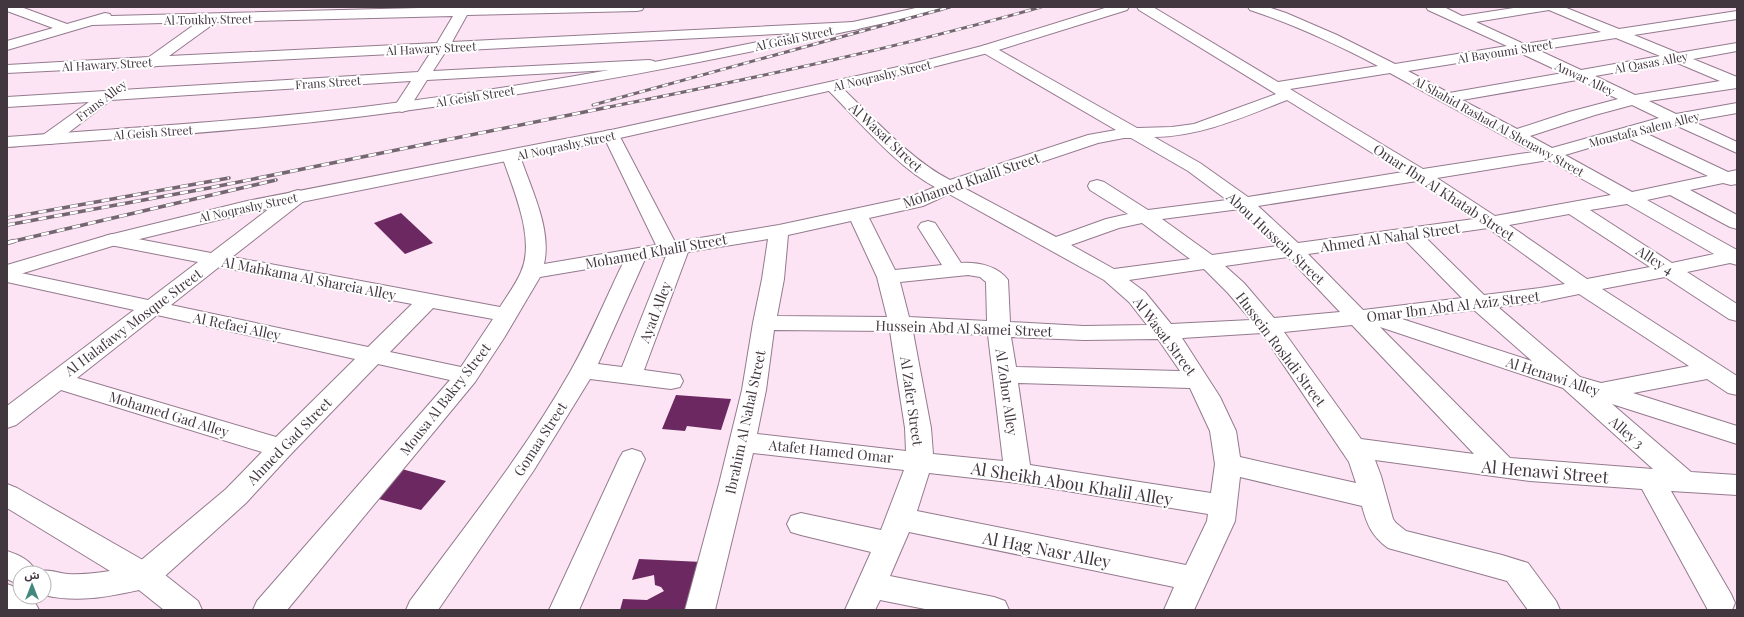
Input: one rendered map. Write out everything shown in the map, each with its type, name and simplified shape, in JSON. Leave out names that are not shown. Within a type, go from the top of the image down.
[{"type":"street","points":[[9,7],[66,28]]},
{"type":"street","points":[[7,46],[137,7]]},
{"type":"street","name":"Al Geish Street","points":[[7,142],[248,124],[402,107],[650,66],[854,26],[937,7]]},
{"type":"street","name":"Al Noqrashy Street","points":[[7,272],[112,240],[240,208],[511,156],[833,87],[987,49],[1122,7]]},
{"type":"street","name":"Omar Ibn Al Khatab Street","points":[[1144,7],[1422,176],[1492,222],[1585,288],[1737,387]]},
{"type":"street","name":"Al Shahid Rashad Al Shenawy Street","points":[[1255,7],[1308,25],[1394,68],[1736,257]]},
{"type":"street","name":"Anwar Alley","points":[[1433,7],[1737,148]]},
{"type":"street","points":[[1478,7],[1494,15]]},
{"type":"street","points":[[1460,20],[1546,7]]},
{"type":"street","points":[[1552,7],[1737,82]]},
{"type":"street","points":[[402,107],[441,48],[463,10]]},
{"type":"street","name":"Al Toukhy Street","points":[[91,21],[177,20],[212,13],[336,13],[463,10],[645,12]]},
{"type":"street","points":[[645,12],[650,66]]},
{"type":"street","name":"Frans Alley","points":[[49,139],[152,62],[212,13]]},
{"type":"street","points":[[316,29],[336,13]]},
{"type":"street","name":"Al Bayoumi Street","points":[[1281,91],[1394,68],[1737,15]]},
{"type":"street","points":[[1674,25],[1697,33]]},
{"type":"street","points":[[530,43],[534,26]]},
{"type":"street","name":"Al Hawary Street","points":[[7,69],[854,26]]},
{"type":"street","points":[[1712,39],[1736,47]]},
{"type":"street","name":"Al Qasas Alley","points":[[1447,98],[1736,47]]},
{"type":"street","name":"Abou Hussein Street","points":[[987,49],[1194,167],[1244,203],[1364,317],[1503,468]]},
{"type":"street","name":"Frans Street","points":[[7,102],[422,76],[650,66]]},
{"type":"street","points":[[1516,135],[1570,117],[1633,100],[1737,82]]},
{"type":"street","name":"Al Wasat Street","points":[[833,87],[902,155],[928,176],[1055,244],[1111,276],[1137,297],[1181,353],[1208,397],[1223,431],[1228,464],[1221,520],[1179,610]]},
{"type":"street","name":"Mohamed Khalil Street","points":[[532,272],[779,231],[916,202],[948,187],[1094,138],[1112,134],[1172,132],[1197,128],[1281,91]]},
{"type":"street","name":"Moustafa Salem Alley","points":[[1055,244],[1113,223],[1145,216],[1244,203],[1422,176],[1551,154],[1627,131],[1674,119],[1737,108]]},
{"type":"street","points":[[1627,131],[1734,179]]},
{"type":"street","points":[[611,135],[674,248]]},
{"type":"street","name":"Mousa Al Bakry Street","points":[[268,610],[467,376],[507,315],[532,272],[537,251],[536,236],[511,156]]},
{"type":"street","name":"Ahmed Al Nahal Street","points":[[1111,276],[1411,235],[1734,179]]},
{"type":"street","name":"Hussein Roshdi Street","points":[[1097,186],[1145,216],[1208,262],[1236,288],[1268,326],[1354,448],[1364,465],[1380,522],[1386,531],[1398,540],[1517,572],[1546,610]]},
{"type":"street","points":[[1674,189],[1737,223]]},
{"type":"street","name":"Al Halafawy Mosque Street","points":[[7,419],[298,196]]},
{"type":"street","name":"Alley 4","points":[[1573,208],[1737,314]]},
{"type":"street","name":"Al Zafer Street","points":[[857,214],[888,277],[900,324],[918,428],[920,461],[894,531],[865,598]]},
{"type":"street","points":[[928,227],[955,270]]},
{"type":"street","name":"Ibrahim Al Nahal Street","points":[[700,610],[733,484],[754,390],[764,323],[773,279],[779,231]]},
{"type":"street","name":"Alley 3","points":[[1411,235],[1481,304],[1685,482]]},
{"type":"street","name":"Al Mahkama Al Shareia Alley","points":[[112,240],[507,315]]},
{"type":"street","name":"Ayad Alley","points":[[630,376],[674,248]]},
{"type":"street","name":"Gomaa Street","points":[[421,610],[540,441],[583,370],[637,254]]},
{"type":"street","name":"Omar Ibn Abd Al Aziz Street","points":[[1165,332],[1268,326],[1481,304],[1585,288],[1736,257]]},
{"type":"street","name":"Al Zohor Alley","points":[[888,277],[968,269],[986,272],[997,280],[999,330],[1018,472]]},
{"type":"street","name":"Al Refaei Alley","points":[[7,276],[467,376]]},
{"type":"street","name":"Ahmed Gad Street","points":[[144,576],[236,496],[372,355],[428,300]]},
{"type":"street","name":"Al Henawi Alley","points":[[1364,317],[1737,435]]},
{"type":"street","name":"Hussein Abd Al Samei Street","points":[[764,323],[900,324],[1084,333],[1165,332]]},
{"type":"street","points":[[583,370],[672,381]]},
{"type":"street","points":[[1600,391],[1711,370]]},
{"type":"street","points":[[1005,375],[1198,380]]},
{"type":"street","name":"Mohamed Gad Alley","points":[[57,380],[281,448]]},
{"type":"street","name":"Atafet Hamed Omar","points":[[742,442],[920,461]]},
{"type":"street","name":"Al Henawi Street","points":[[1354,448],[1503,468],[1553,473],[1737,485]]},
{"type":"street","points":[[564,610],[632,459]]},
{"type":"street","name":"Al Sheikh Abou Khalil Alley","points":[[920,461],[1018,472],[1223,506]]},
{"type":"street","points":[[1228,464],[1374,498]]},
{"type":"street","points":[[1651,480],[1720,603]]},
{"type":"street","points":[[7,495],[144,576],[187,610]]},
{"type":"street","name":"Al Hag Nasr Alley","points":[[801,524],[894,531],[1194,579]]},
{"type":"street","points":[[52,585],[84,587],[109,584],[144,576]]},
{"type":"street","points":[[7,597],[24,610]]},
{"type":"street","points":[[865,598],[994,610]]},
{"type":"building","points":[[401,213],[433,243],[405,254],[374,223]]},
{"type":"building","points":[[676,395],[731,399],[721,430],[687,426],[685,431],[662,429]]},
{"type":"building","points":[[398,468],[446,481],[421,510],[371,497]]},
{"type":"building","points":[[639,559],[702,562],[690,610],[620,610],[623,599],[647,600],[664,591],[661,587],[655,585],[654,575],[632,580]]},
{"type":"railway","points":[[593,105],[950,7]]},
{"type":"railway","points":[[609,107],[824,62],[933,36],[1041,7]]},
{"type":"railway","points":[[7,225],[209,188],[609,107]]},
{"type":"railway","points":[[604,108],[609,107]]},
{"type":"railway","points":[[7,218],[229,178]]},
{"type":"railway","points":[[13,241],[276,180]]},
{"type":"railway","points":[[7,243],[13,241]]}]
